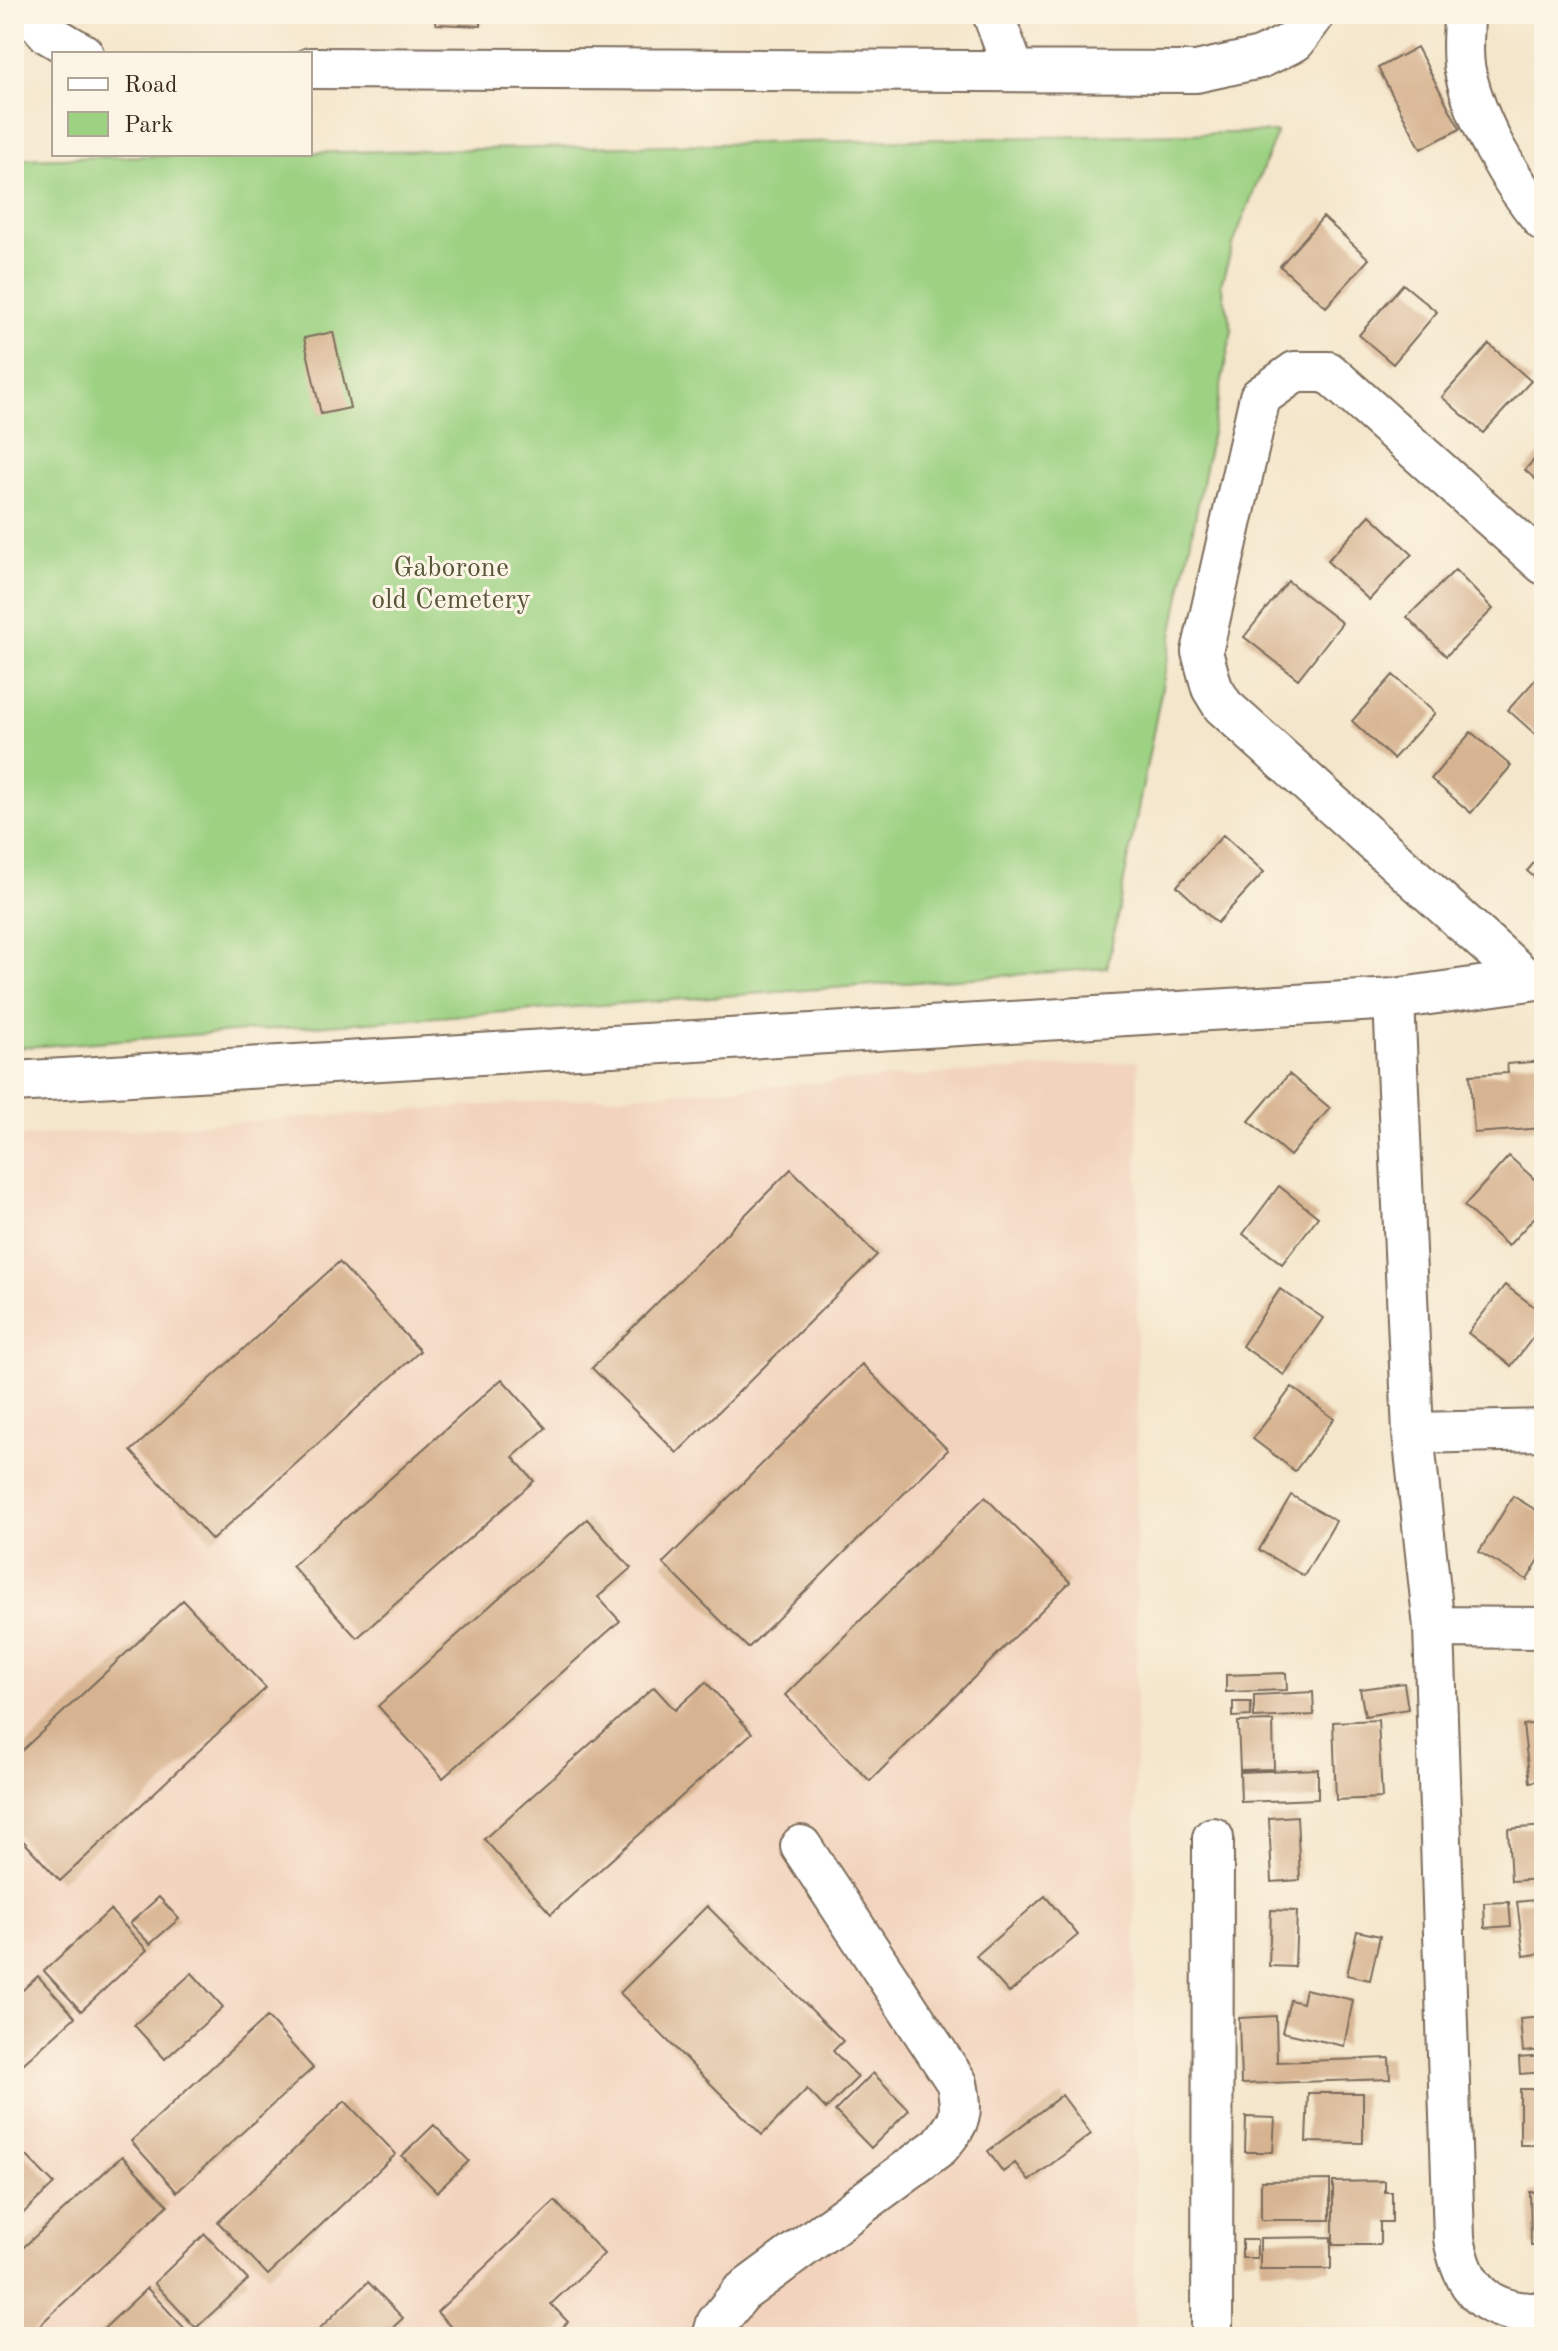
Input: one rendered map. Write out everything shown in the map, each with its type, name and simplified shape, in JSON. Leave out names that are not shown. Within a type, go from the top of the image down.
[{"type":"street","points":[[31,14],[49,34],[80,52]]},
{"type":"street","points":[[993,14],[1014,71]]},
{"type":"street","points":[[312,68],[1196,72],[1260,58],[1295,41],[1315,14]]},
{"type":"street","points":[[1464,14],[1465,70],[1487,133],[1527,200],[1544,221]]},
{"type":"street","points":[[1535,978],[1223,706],[1212,688],[1202,652],[1260,397],[1295,372],[1328,372],[1544,564]]},
{"type":"street","points":[[14,1082],[1394,999],[1535,978]]},
{"type":"street","points":[[1394,999],[1413,1433],[1434,1627],[1454,2238],[1459,2265],[1473,2290],[1496,2306],[1544,2313]]},
{"type":"street","points":[[1413,1433],[1544,1430]]},
{"type":"street","points":[[1434,1627],[1544,1628]]},
{"type":"street","points":[[1212,2337],[1213,1838]]},
{"type":"street","points":[[713,2337],[717,2323],[741,2293],[940,2146],[958,2125],[961,2105],[957,2083],[801,1846]]},
{"type":"shaded area","points":[[1138,1061],[1134,2337],[14,2337],[14,1137]]},
{"type":"green space","name":"Gaborone old Cemetery","points":[[1277,132],[1221,284],[1232,330],[1107,968],[14,1048],[14,159],[312,156],[312,153]]},
{"type":"building","points":[[436,14],[481,14],[481,26],[436,24]]},
{"type":"building","points":[[622,14],[667,14],[667,17],[622,18]]},
{"type":"building","points":[[1417,47],[1460,129],[1421,149],[1378,68]]},
{"type":"building","points":[[1323,217],[1369,259],[1326,307],[1280,266]]},
{"type":"building","points":[[1403,284],[1437,312],[1393,364],[1359,335]]},
{"type":"building","points":[[333,332],[350,408],[321,414],[304,338]]},
{"type":"building","points":[[1489,344],[1531,381],[1483,433],[1442,397]]},
{"type":"building","points":[[1544,448],[1544,487],[1525,470]]},
{"type":"building","points":[[1370,515],[1412,554],[1369,600],[1327,561]]},
{"type":"building","points":[[1455,570],[1493,609],[1446,656],[1407,617]]},
{"type":"building","points":[[1288,581],[1342,623],[1298,679],[1244,637]]},
{"type":"building","points":[[1544,670],[1544,742],[1508,710]]},
{"type":"building","points":[[1393,675],[1435,713],[1393,759],[1352,721]]},
{"type":"building","points":[[1471,732],[1511,766],[1471,813],[1431,779]]},
{"type":"building","points":[[1223,835],[1264,872],[1217,923],[1177,886]]},
{"type":"building","points":[[1544,851],[1544,886],[1527,871]]},
{"type":"building","points":[[1544,1061],[1544,1128],[1474,1133],[1470,1075],[1508,1073],[1507,1064]]},
{"type":"building","points":[[1289,1074],[1330,1108],[1290,1156],[1249,1121]]},
{"type":"building","points":[[1509,1156],[1544,1188],[1544,1207],[1508,1246],[1464,1206]]},
{"type":"building","points":[[791,1169],[877,1255],[677,1453],[592,1368]]},
{"type":"building","points":[[1279,1186],[1318,1217],[1282,1264],[1243,1234]]},
{"type":"building","points":[[339,1262],[420,1351],[212,1540],[131,1451]]},
{"type":"building","points":[[1505,1285],[1544,1314],[1544,1323],[1511,1366],[1468,1333]]},
{"type":"building","points":[[1280,1289],[1323,1318],[1284,1375],[1242,1346]]},
{"type":"building","points":[[862,1364],[948,1450],[748,1648],[663,1563]]},
{"type":"building","points":[[502,1379],[546,1428],[513,1457],[534,1481],[357,1638],[292,1566]]},
{"type":"building","points":[[1292,1387],[1334,1419],[1295,1471],[1253,1439]]},
{"type":"building","points":[[1291,1495],[1336,1521],[1304,1576],[1259,1550]]},
{"type":"building","points":[[1513,1496],[1544,1515],[1544,1551],[1527,1580],[1479,1552]]},
{"type":"building","points":[[985,1497],[1070,1582],[870,1781],[785,1695]]},
{"type":"building","points":[[587,1519],[631,1568],[598,1597],[620,1621],[443,1778],[378,1706]]},
{"type":"building","points":[[183,1600],[266,1688],[60,1881],[14,1831],[14,1758]]},
{"type":"building","points":[[1286,1673],[1287,1690],[1226,1692],[1226,1675]]},
{"type":"building","points":[[706,1682],[752,1733],[551,1914],[484,1839],[654,1687],[675,1710]]},
{"type":"building","points":[[1404,1683],[1408,1709],[1365,1716],[1360,1689]]},
{"type":"building","points":[[1313,1692],[1314,1715],[1254,1718],[1254,1695]]},
{"type":"building","points":[[1233,1702],[1251,1702],[1251,1716],[1233,1717]]},
{"type":"building","points":[[1378,1720],[1382,1798],[1336,1800],[1333,1722]]},
{"type":"building","points":[[1273,1721],[1274,1769],[1240,1770],[1238,1722]]},
{"type":"building","points":[[1544,1722],[1544,1780],[1530,1782],[1523,1725]]},
{"type":"building","points":[[1318,1769],[1318,1799],[1241,1802],[1240,1772]]},
{"type":"building","points":[[1297,1816],[1300,1880],[1272,1882],[1269,1818]]},
{"type":"building","points":[[1544,1826],[1544,1879],[1511,1881],[1508,1829]]},
{"type":"building","points":[[1045,1896],[1078,1935],[1009,1993],[976,1956]]},
{"type":"building","points":[[159,1897],[179,1919],[150,1944],[130,1923]]},
{"type":"building","points":[[1544,1899],[1544,1953],[1524,1956],[1517,1902]]},
{"type":"building","points":[[1509,1902],[1511,1926],[1485,1928],[1484,1903]]},
{"type":"building","points":[[707,1906],[843,2041],[833,2051],[858,2077],[826,2109],[807,2089],[762,2135],[620,1993]]},
{"type":"building","points":[[110,1910],[147,1950],[81,2011],[44,1971]]},
{"type":"building","points":[[1271,1910],[1297,1911],[1295,1967],[1269,1966]]},
{"type":"building","points":[[1357,1931],[1380,1936],[1370,1980],[1347,1975]]},
{"type":"building","points":[[192,1973],[223,2007],[165,2059],[134,2025]]},
{"type":"building","points":[[38,1976],[75,2017],[14,2072],[14,1998]]},
{"type":"building","points":[[1305,1989],[1353,2000],[1344,2046],[1282,2032],[1290,2000],[1302,2003]]},
{"type":"building","points":[[1276,2016],[1277,2062],[1389,2058],[1390,2079],[1241,2084],[1239,2018]]},
{"type":"building","points":[[267,2017],[313,2068],[177,2192],[131,2141]]},
{"type":"building","points":[[1544,2017],[1544,2050],[1523,2052],[1520,2019]]},
{"type":"building","points":[[1544,2056],[1544,2072],[1520,2074],[1519,2058]]},
{"type":"building","points":[[873,2073],[909,2110],[871,2148],[835,2111]]},
{"type":"building","points":[[1520,2089],[1544,2089],[1544,2145],[1520,2145]]},
{"type":"building","points":[[1308,2093],[1363,2093],[1363,2143],[1306,2142]]},
{"type":"building","points":[[1062,2095],[1091,2134],[1029,2181],[1015,2163],[1003,2172],[988,2151]]},
{"type":"building","points":[[345,2101],[396,2154],[268,2275],[218,2222]]},
{"type":"building","points":[[1246,2117],[1275,2118],[1273,2152],[1245,2152]]},
{"type":"building","points":[[434,2125],[469,2161],[437,2192],[402,2156]]},
{"type":"building","points":[[20,2149],[54,2184],[14,2222],[14,2155]]},
{"type":"building","points":[[122,2156],[168,2205],[27,2337],[14,2337],[14,2256]]},
{"type":"building","points":[[1330,2180],[1330,2220],[1261,2220],[1261,2181]]},
{"type":"building","points":[[1385,2181],[1385,2192],[1392,2192],[1392,2222],[1380,2222],[1380,2245],[1333,2245],[1333,2182]]},
{"type":"building","points":[[1530,2192],[1544,2192],[1544,2246],[1531,2246]]},
{"type":"building","points":[[555,2201],[604,2254],[551,2304],[568,2322],[552,2337],[460,2337],[437,2312]]},
{"type":"building","points":[[205,2234],[248,2280],[196,2328],[154,2283]]},
{"type":"building","points":[[1331,2237],[1331,2269],[1260,2269],[1260,2238]]},
{"type":"building","points":[[1242,2240],[1257,2240],[1257,2258],[1242,2258]]},
{"type":"building","points":[[368,2282],[403,2318],[383,2337],[320,2337],[316,2332]]},
{"type":"building","points":[[147,2288],[188,2332],[183,2337],[95,2337]]}]
